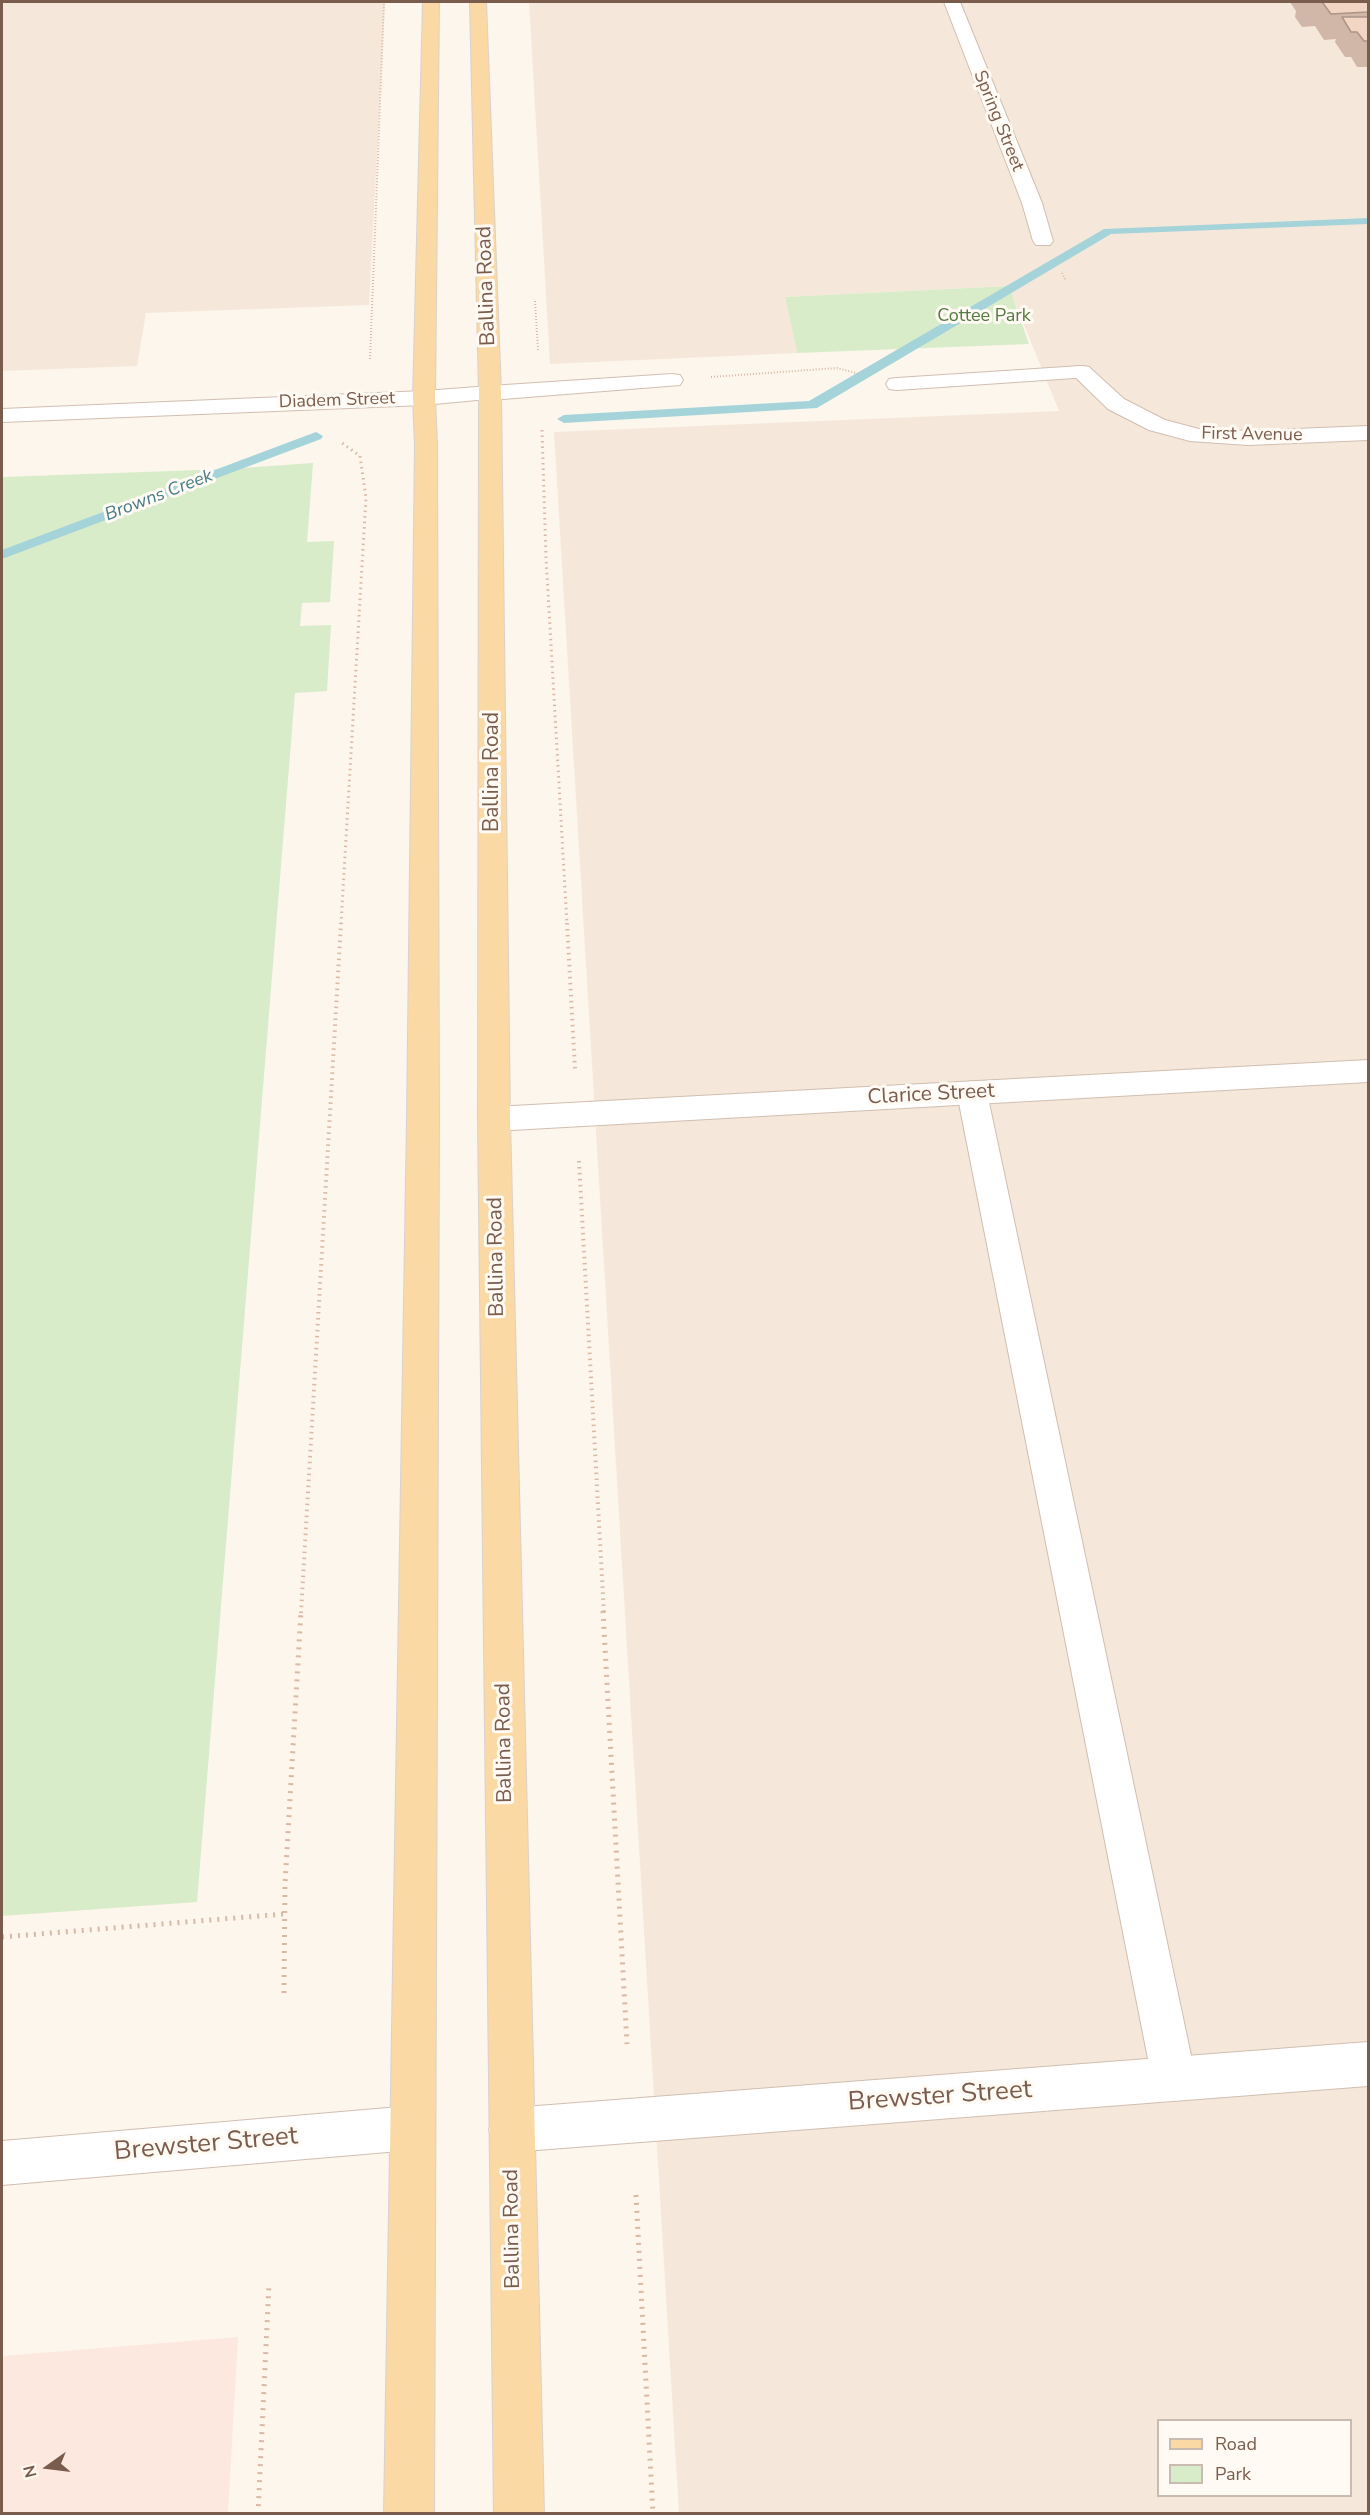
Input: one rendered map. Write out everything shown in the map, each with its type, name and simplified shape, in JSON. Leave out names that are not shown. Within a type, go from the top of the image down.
[{"type":"main road","points":[[409,2514],[411,2128],[423,1119],[426,445],[424,398],[431,2]]},
{"type":"main road","name":"Ballina Road","points":[[478,2],[490,393],[494,1119],[519,2514]]},
{"type":"street","name":"Spring Street","points":[[952,2],[1032,203],[1043,241]]},
{"type":"street","name":"First Avenue","points":[[897,384],[1081,372],[1116,404],[1157,425],[1198,436],[1248,438],[1368,433]]},
{"type":"street","name":"Diadem Street","points":[[2,416],[424,398],[672,380]]},
{"type":"street","name":"Clarice Street","points":[[494,1119],[1368,1071]]},
{"type":"street","points":[[972,1093],[1174,2079]]},
{"type":"street","name":"Brewster Street","points":[[511,2130],[1368,2064]]},
{"type":"street","name":"Brewster Street","points":[[2,2163],[411,2128]]},
{"type":"path","points":[[370,359],[384,2]]},
{"type":"path","points":[[1061,272],[1066,281]]},
{"type":"path","points":[[535,293],[546,557],[575,1073]]},
{"type":"path","points":[[672,380],[837,368]]},
{"type":"path","points":[[284,1993],[284,1914],[366,498],[360,456],[340,441]]},
{"type":"path","points":[[579,1159],[627,2044]]},
{"type":"path","points":[[2,1937],[284,1914]]},
{"type":"path","points":[[636,2195],[653,2514]]},
{"type":"path","points":[[258,2514],[270,2284]]},
{"type":"shaded area","points":[[2,2],[385,2],[369,305],[146,313],[137,366],[2,371]]},
{"type":"shaded area","points":[[529,2],[1368,2],[1368,2513],[679,2513],[554,432],[1059,411],[1008,286],[785,297],[797,353],[550,364]]},
{"type":"shaded area","points":[[238,2337],[228,2513],[2,2513],[2,2356]]},
{"type":"green space","name":"Cottee Park","points":[[1009,286],[1029,344],[797,353],[785,297]]},
{"type":"green space","points":[[313,463],[307,542],[334,541],[330,602],[302,603],[300,626],[331,625],[327,691],[295,693],[197,1902],[2,1916],[2,477],[228,469]]},
{"type":"building","points":[[1322,2],[1368,2],[1368,12],[1331,14]]},
{"type":"building","points":[[1342,17],[1368,17],[1368,41],[1364,41],[1357,32],[1351,32]]},
{"type":"waterway","points":[[564,419],[812,405],[1108,231],[1368,221]]},
{"type":"waterway","name":"Browns Creek","points":[[2,555],[316,436]]}]
